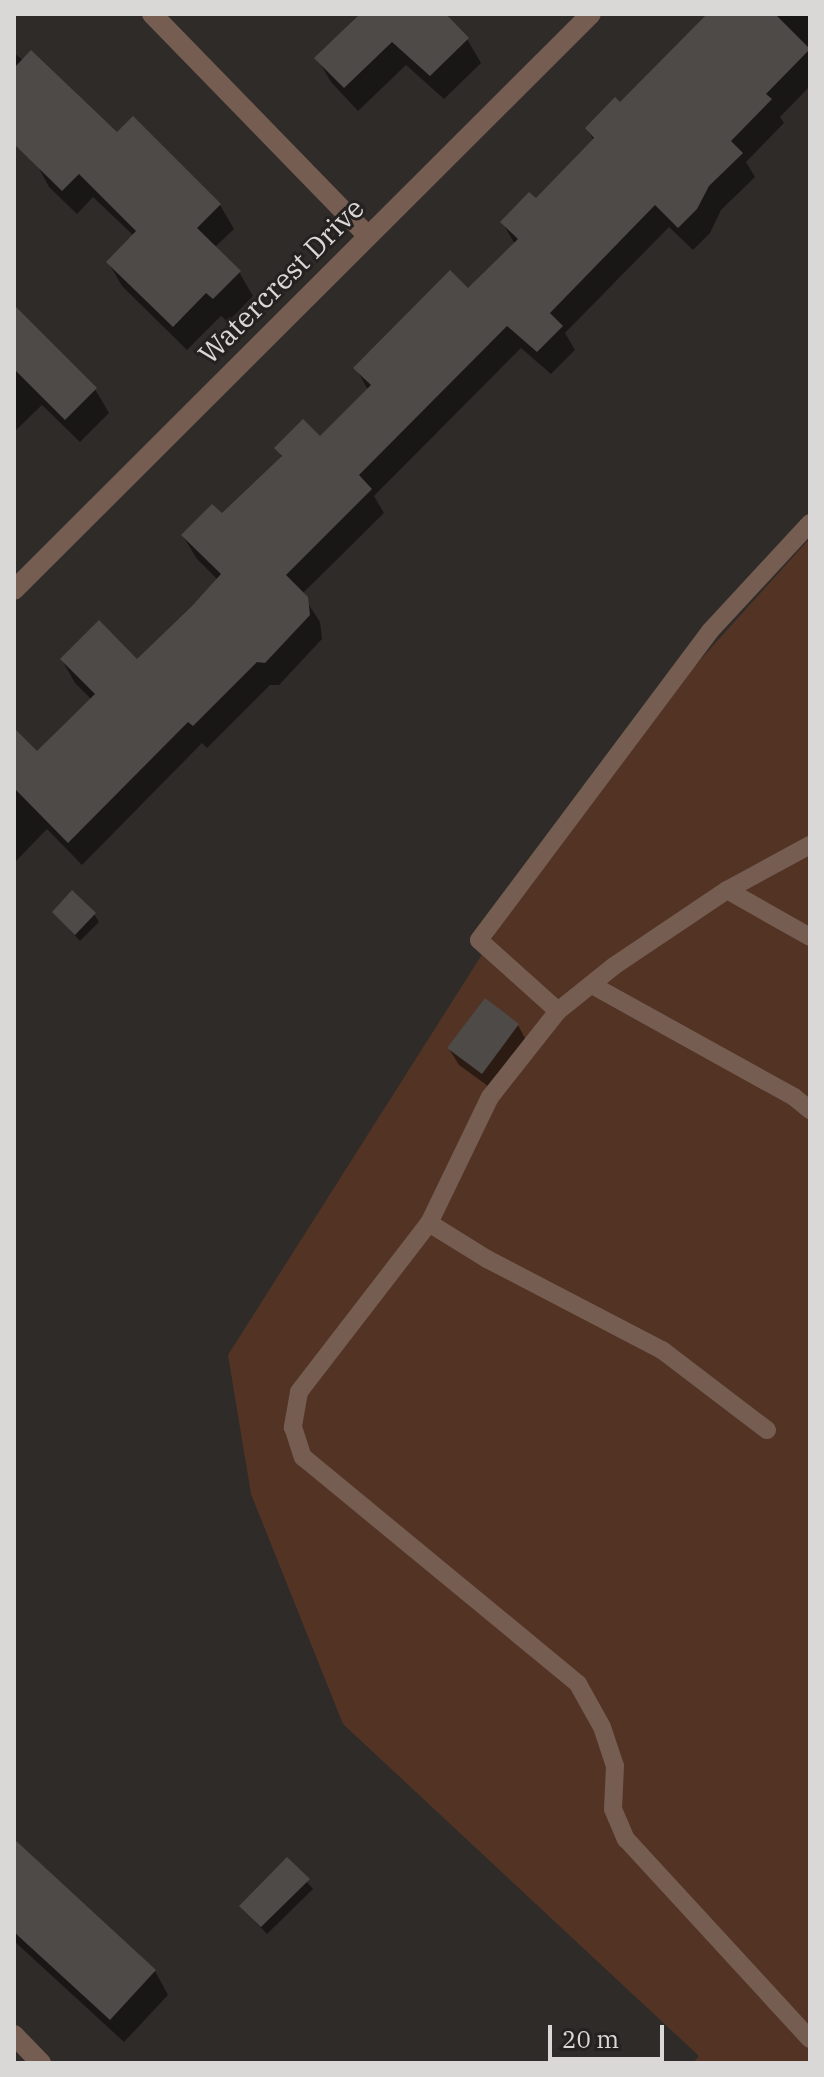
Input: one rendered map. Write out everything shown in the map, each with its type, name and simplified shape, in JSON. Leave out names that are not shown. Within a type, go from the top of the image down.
[{"type":"street","points":[[152,14],[366,234]]},
{"type":"street","name":"Watercrest Drive","points":[[14,590],[366,234],[591,14]]},
{"type":"street","points":[[14,2035],[41,2063]]},
{"type":"lane","points":[[558,1011],[479,940],[711,630],[810,523]]},
{"type":"lane","points":[[810,845],[727,890],[558,1011],[490,1097],[429,1223],[299,1392],[294,1411],[295,1442],[303,1457],[578,1684],[602,1727],[615,1766],[613,1809],[626,1839],[810,2039]]},
{"type":"lane","points":[[727,890],[810,937]]},
{"type":"lane","points":[[592,985],[794,1097],[810,1110]]},
{"type":"lane","points":[[429,1223],[487,1259],[662,1350],[767,1430]]},
{"type":"shaded area","points":[[810,538],[810,2063],[693,2063],[699,2056],[343,1724],[251,1494],[228,1355],[594,778]]},
{"type":"building","points":[[360,14],[446,14],[469,38],[430,76],[392,42],[344,88],[314,58]]},
{"type":"building","points":[[707,14],[775,14],[810,49],[766,94],[772,99],[731,141],[743,153],[709,186],[697,209],[678,228],[655,205],[550,313],[563,326],[537,352],[507,326],[359,475],[372,489],[286,575],[308,597],[310,615],[265,663],[257,662],[193,726],[188,722],[68,843],[14,788],[14,728],[37,751],[95,694],[60,659],[99,620],[137,659],[192,606],[221,574],[181,535],[212,504],[222,513],[282,456],[274,448],[303,419],[320,436],[371,385],[353,368],[450,270],[468,288],[518,239],[500,222],[529,192],[536,198],[594,138],[585,128],[615,97],[620,102]]},
{"type":"building","points":[[31,50],[117,132],[133,116],[221,204],[197,228],[241,271],[213,299],[206,293],[173,327],[106,262],[136,231],[79,174],[62,191],[14,144],[14,68]]},
{"type":"building","points":[[14,305],[97,388],[65,420],[14,369]]},
{"type":"building","points":[[72,890],[96,913],[75,935],[52,912]]},
{"type":"building","points":[[485,998],[519,1024],[482,1074],[447,1048]]},
{"type":"building","points":[[14,1839],[156,1970],[110,2020],[14,1932]]},
{"type":"building","points":[[287,1857],[310,1879],[261,1927],[239,1906]]}]
